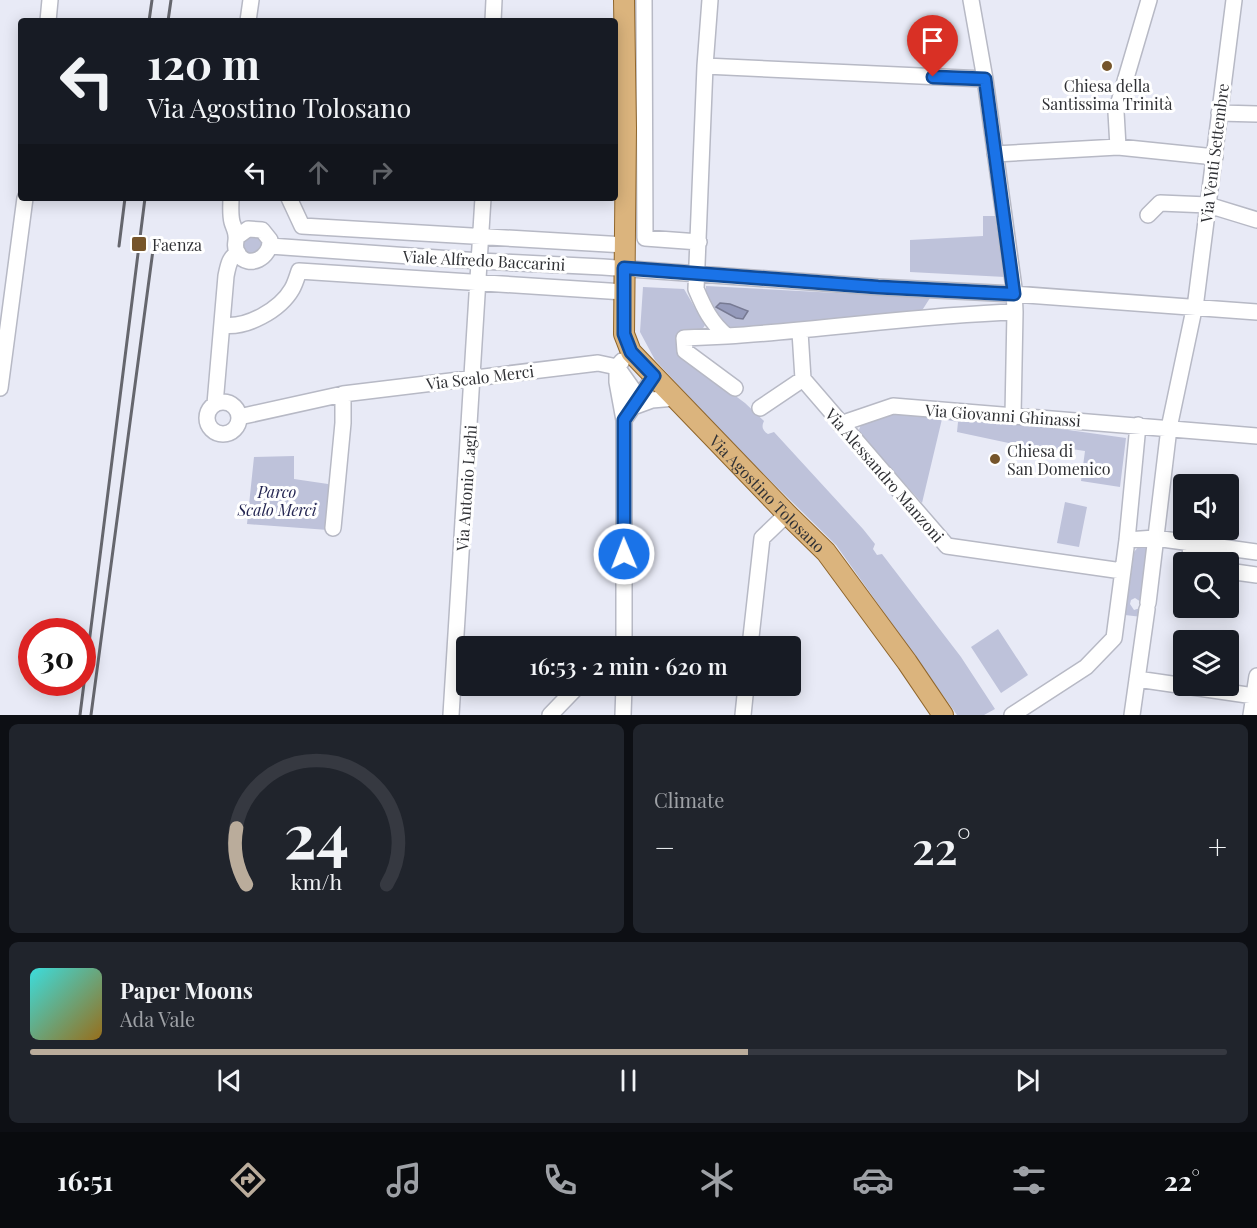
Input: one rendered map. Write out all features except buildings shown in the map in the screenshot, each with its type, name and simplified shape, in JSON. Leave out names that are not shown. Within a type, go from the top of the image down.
[{"type":"main road","points":[[624,0],[624,63],[620,128],[625,245],[624,334],[631,352]]},
{"type":"main road","name":"Via Agostino Tolosano","points":[[631,352],[826,552],[943,715]]},
{"type":"street","points":[[48,18],[50,0]]},
{"type":"street","points":[[248,18],[251,0]]},
{"type":"street","points":[[493,18],[494,0]]},
{"type":"street","points":[[644,0],[645,238],[699,242]]},
{"type":"street","points":[[710,0],[705,66],[696,289],[715,326],[727,336]]},
{"type":"street","points":[[971,0],[985,79],[1014,294],[1013,415]]},
{"type":"street","points":[[1118,147],[1116,112],[1149,0]]},
{"type":"street","name":"Via Venti Settembre","points":[[1132,715],[1168,428],[1194,307],[1234,0]]},
{"type":"street","points":[[624,63],[644,64]]},
{"type":"street","points":[[705,66],[985,79]]},
{"type":"street","points":[[1219,113],[1257,114]]},
{"type":"street","points":[[995,154],[1118,147],[1215,157]]},
{"type":"street","points":[[0,388],[4,322],[24,201]]},
{"type":"street","points":[[231,201],[232,222],[237,237],[235,245],[238,253],[245,260],[255,261],[261,259],[269,246],[262,230],[254,228],[245,230],[237,237]]},
{"type":"street","name":"Viale Alfredo Baccarini","points":[[290,201],[302,226],[625,245]]},
{"type":"street","name":"Via Antonio Laghi","points":[[451,715],[474,377],[483,201]]},
{"type":"street","points":[[1148,215],[1161,203],[1208,205],[1257,220]]},
{"type":"street","name":"Viale Alfredo Baccarini","points":[[269,246],[1257,312]]},
{"type":"street","points":[[215,404],[228,263],[233,255],[238,253]]},
{"type":"street","name":"Viale Alfredo Baccarini","points":[[222,325],[229,326],[254,320],[274,308],[292,290],[299,271],[624,292]]},
{"type":"street","points":[[735,388],[685,351],[684,338],[800,332],[953,315],[1015,312]]},
{"type":"street","points":[[760,408],[803,379],[800,332]]},
{"type":"street","points":[[621,636],[628,413],[617,392],[617,367],[631,352]]},
{"type":"street","name":"Via Scalo Merci","points":[[238,417],[344,394],[598,363],[617,367]]},
{"type":"street","points":[[628,413],[654,376]]},
{"type":"street","name":"Via Alessandro Manzoni","points":[[803,379],[947,546],[1122,571]]},
{"type":"street","points":[[333,528],[344,394]]},
{"type":"street","points":[[628,413],[652,400],[675,398]]},
{"type":"street","points":[[225,402],[237,412],[238,417],[233,431],[218,433],[209,427],[207,417],[211,407],[225,402]]},
{"type":"street","name":"Via Giovanni Ghinassi","points":[[840,424],[893,406],[1257,436]]},
{"type":"street","points":[[1012,715],[1086,667],[1114,638],[1127,540],[1138,425]]},
{"type":"street","points":[[751,636],[762,538],[787,514]]},
{"type":"street","points":[[1127,540],[1155,538],[1257,552]]},
{"type":"street","points":[[1190,543],[1190,552]]},
{"type":"street","points":[[1239,572],[1257,575]]},
{"type":"street","points":[[1251,715],[1257,676]]},
{"type":"street","points":[[1137,679],[1254,696]]},
{"type":"street","points":[[550,715],[568,696]]},
{"type":"street","points":[[624,696],[624,715]]},
{"type":"street","points":[[743,715],[745,696]]},
{"type":"green space","points":[[983,216],[995,216],[1005,277],[910,272],[910,240],[983,236]]},
{"type":"green space","points":[[245,234],[263,238],[261,253],[246,255],[241,240]]},
{"type":"green space","points":[[706,286],[930,298],[921,312],[735,329],[717,321],[705,301]]},
{"type":"green space","points":[[643,287],[684,289],[705,325],[702,330],[676,337],[679,354],[745,403],[764,421],[765,432],[768,434],[774,432],[863,529],[875,544],[873,549],[877,555],[882,554],[961,657],[995,709],[984,715],[957,715],[836,545],[730,441],[655,360],[640,332]]},
{"type":"green space","points":[[894,411],[939,412],[1126,438],[1120,487],[1081,481],[1085,451],[1058,447],[1056,453],[957,432],[958,422],[942,419],[922,503],[859,430],[861,424]]},
{"type":"green space","name":"Parco Scalo Merci","points":[[294,456],[294,479],[328,484],[328,530],[247,524],[254,457]]},
{"type":"green space","points":[[1065,502],[1087,507],[1079,547],[1057,543]]},
{"type":"green space","points":[[1151,542],[1141,602],[1135,598],[1130,604],[1134,610],[1140,608],[1142,617],[1125,615],[1134,552],[1140,545]]},
{"type":"green space","points":[[998,629],[1028,675],[1001,693],[971,647]]},
{"type":"shaded area","points":[[720,303],[748,311],[743,319],[736,318],[716,307]]},
{"type":"railway","points":[[149,18],[152,0]]},
{"type":"railway","points":[[168,18],[171,0]]},
{"type":"railway","points":[[119,246],[125,201]]},
{"type":"railway","points":[[80,715],[145,201]]},
{"type":"railway","points":[[91,715],[153,250]]},
{"type":"place","name":"Chiesa della Santissima Trinità","points":[[1107,66]]},
{"type":"place","name":"Faenza","points":[[139,244]]},
{"type":"place","name":"Chiesa di San Domenico","points":[[995,459]]},
{"type":"route","points":[[624,554],[624,420],[654,376],[631,352],[624,334],[624,268],[878,287],[1014,294],[985,79],[933,77]]}]
